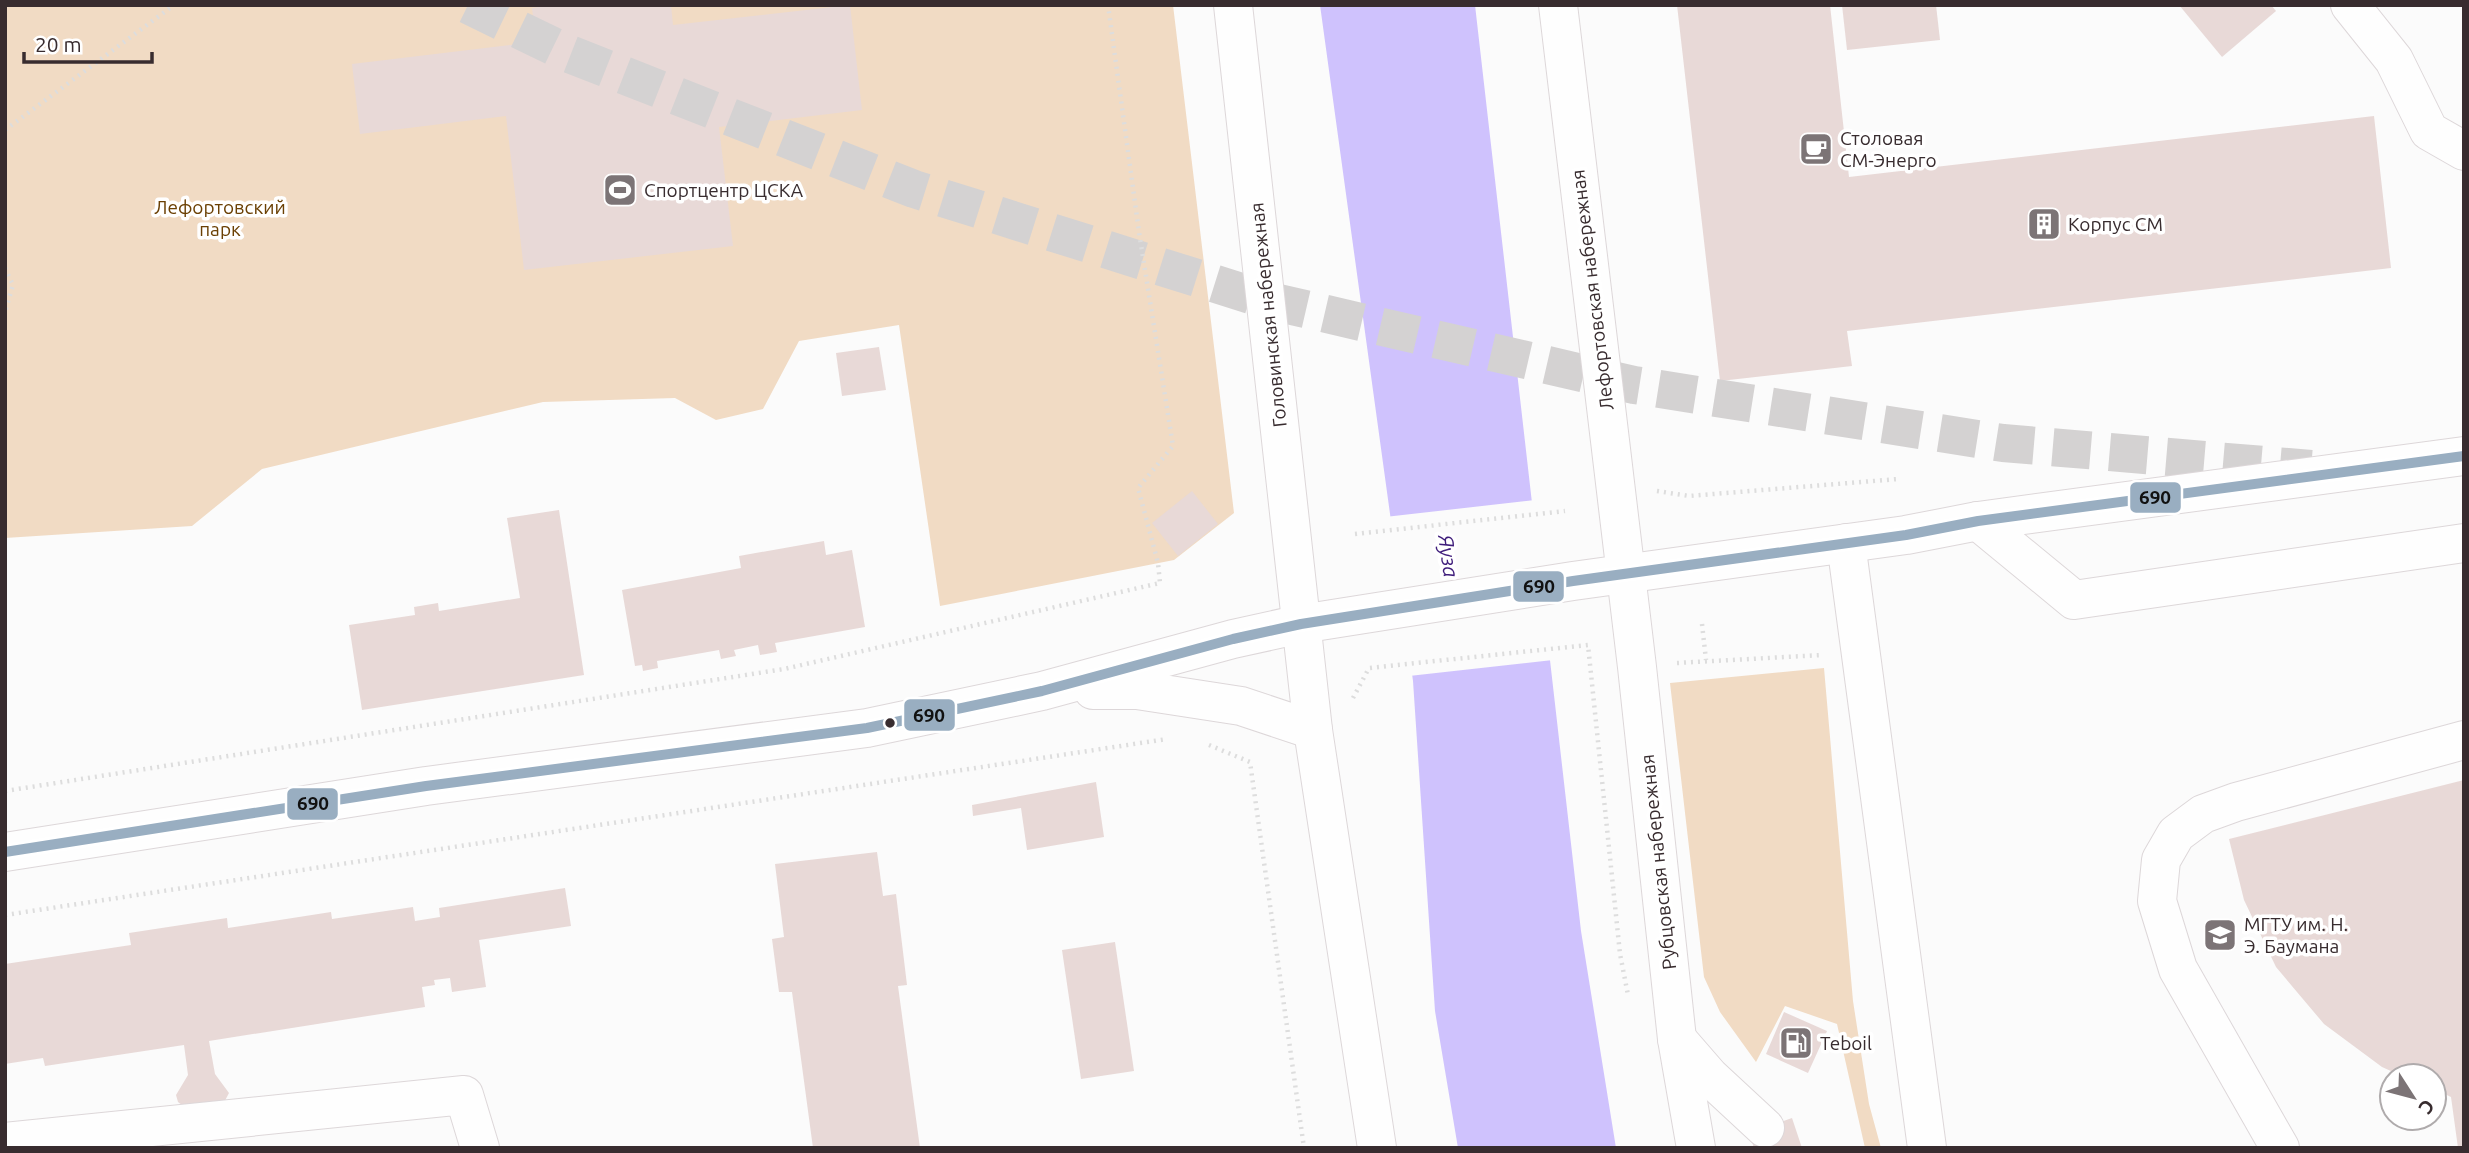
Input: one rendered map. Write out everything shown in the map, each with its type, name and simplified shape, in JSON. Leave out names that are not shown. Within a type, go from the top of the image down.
[{"type":"main road","name":"Головинская набережная","points":[[1233,5],[1313,730],[1377,1148]]},
{"type":"main road","name":"Лефортовская набережная","points":[[1558,5],[1626,575]]},
{"type":"main road","points":[[2350,5],[2394,61],[2429,131],[2464,151]]},
{"type":"main road","points":[[5,852],[426,786],[867,728],[1042,691],[1233,639],[1301,624],[1573,581],[1906,535],[1978,521],[2464,456]]},
{"type":"main road","points":[[1978,521],[2074,600],[2464,542]]},
{"type":"main road","points":[[1846,543],[1927,1148]]},
{"type":"main road","name":"Рубцовская набережная","points":[[1626,575],[1677,1039],[1696,1148]]},
{"type":"main road","points":[[1042,691],[1138,690],[1241,706],[1313,730]]},
{"type":"main road","points":[[2280,1148],[2178,969],[2157,901],[2161,860],[2176,834],[2203,814],[2236,802],[2464,740]]},
{"type":"main road","points":[[1677,1039],[1710,1077],[1765,1128]]},
{"type":"main road","points":[[5,1142],[464,1095],[480,1148]]},
{"type":"path","points":[[5,130],[174,5]]},
{"type":"path","points":[[5,791],[784,669],[1160,583],[1158,563],[1138,488],[1173,446],[1139,232],[1108,5]]},
{"type":"path","points":[[5,268],[13,285],[5,312]]},
{"type":"path","points":[[1657,491],[1689,496],[1898,479]]},
{"type":"path","points":[[1354,534],[1565,511]]},
{"type":"path","points":[[1702,624],[1706,660]]},
{"type":"path","points":[[1352,700],[1369,668],[1588,645],[1591,671]]},
{"type":"path","points":[[1667,664],[1822,655]]},
{"type":"path","points":[[5,915],[1173,738]]},
{"type":"path","points":[[1199,741],[1250,762],[1304,1148]]},
{"type":"green space","name":"Лефортовский парк","points":[[5,5],[1173,5],[1234,513],[1174,560],[940,606],[899,325],[799,341],[763,409],[716,420],[675,398],[543,402],[262,469],[192,526],[5,538]]},
{"type":"green space","points":[[1824,668],[1853,1001],[1869,1104],[1881,1148],[1865,1148],[1837,1024],[1785,1006],[1756,1062],[1720,1012],[1704,977],[1670,683]]},
{"type":"water","name":"Яуза","points":[[1320,5],[1475,5],[1581,931],[1616,1148],[1458,1148],[1435,1011],[1413,681]]},
{"type":"pier","points":[[1535,500],[1553,660],[1409,676],[1385,517]]},
{"type":"building","name":"Спортцентр ЦСКА","points":[[552,5],[671,5],[673,25],[850,5],[862,110],[719,127],[733,246],[524,270],[506,116],[360,134],[352,64],[536,42],[532,8]]},
{"type":"building","name":"Корпус СМ","points":[[1677,5],[1830,5],[1849,177],[2374,116],[2391,268],[1847,331],[1852,366],[1720,381]]},
{"type":"building","points":[[1842,5],[1936,5],[1940,40],[1847,50]]},
{"type":"building","points":[[2179,5],[2271,5],[2276,11],[2222,57]]},
{"type":"building","points":[[879,347],[886,390],[842,396],[836,353]]},
{"type":"building","points":[[1192,491],[1218,524],[1178,556],[1152,523]]},
{"type":"building","points":[[559,510],[584,675],[362,710],[349,625],[415,615],[414,607],[438,603],[439,611],[520,598],[507,518]]},
{"type":"building","points":[[824,541],[826,555],[852,550],[865,627],[775,643],[777,652],[760,655],[758,645],[734,650],[736,656],[721,659],[719,650],[657,661],[658,668],[643,671],[642,665],[635,666],[622,590],[741,568],[739,556]]},
{"type":"building","points":[[2464,780],[2464,1148],[2458,1148],[2451,1097],[2448,1096],[2448,1062],[2378,1064],[2324,1024],[2276,967],[2244,900],[2229,839]]},
{"type":"building","points":[[1096,782],[1104,837],[1027,850],[1021,808],[973,816],[972,805]]},
{"type":"building","points":[[877,852],[883,896],[896,894],[907,985],[898,986],[920,1148],[813,1148],[792,992],[779,992],[772,939],[784,937],[775,864]]},
{"type":"building","points":[[565,888],[571,926],[479,940],[486,987],[452,992],[450,978],[434,980],[435,985],[422,987],[425,1007],[209,1041],[215,1074],[229,1093],[219,1112],[195,1115],[178,1102],[176,1095],[188,1075],[184,1045],[45,1066],[43,1058],[5,1064],[5,964],[131,945],[129,933],[227,918],[228,928],[331,912],[332,919],[413,907],[415,921],[440,917],[439,908]]},
{"type":"building","points":[[1115,942],[1134,1071],[1081,1079],[1062,950]]},
{"type":"building","name":"Teboil","points":[[1784,1012],[1827,1031],[1808,1073],[1766,1054]]},
{"type":"building","points":[[1792,1118],[1802,1148],[1754,1148],[1749,1133]]},
{"type":"tunnel","points":[[468,5],[567,53],[914,189],[1270,301],[1634,385],[2003,443],[2311,469]]},
{"type":"transit line","name":"690","points":[[5,852],[426,786],[867,728],[1042,691],[1233,639],[1301,624],[1573,581],[1906,535],[1978,521],[2464,456]]},
{"type":"place","name":"Столовая СМ-Энерго","points":[[1816,149]]},
{"type":"place","name":"Спортцентр ЦСКА","points":[[620,190]]},
{"type":"place","name":"Корпус СМ","points":[[2044,224]]},
{"type":"place","name":"МГТУ им. Н. Э. Баумана","points":[[2220,935]]},
{"type":"place","name":"Teboil","points":[[1796,1043]]}]
